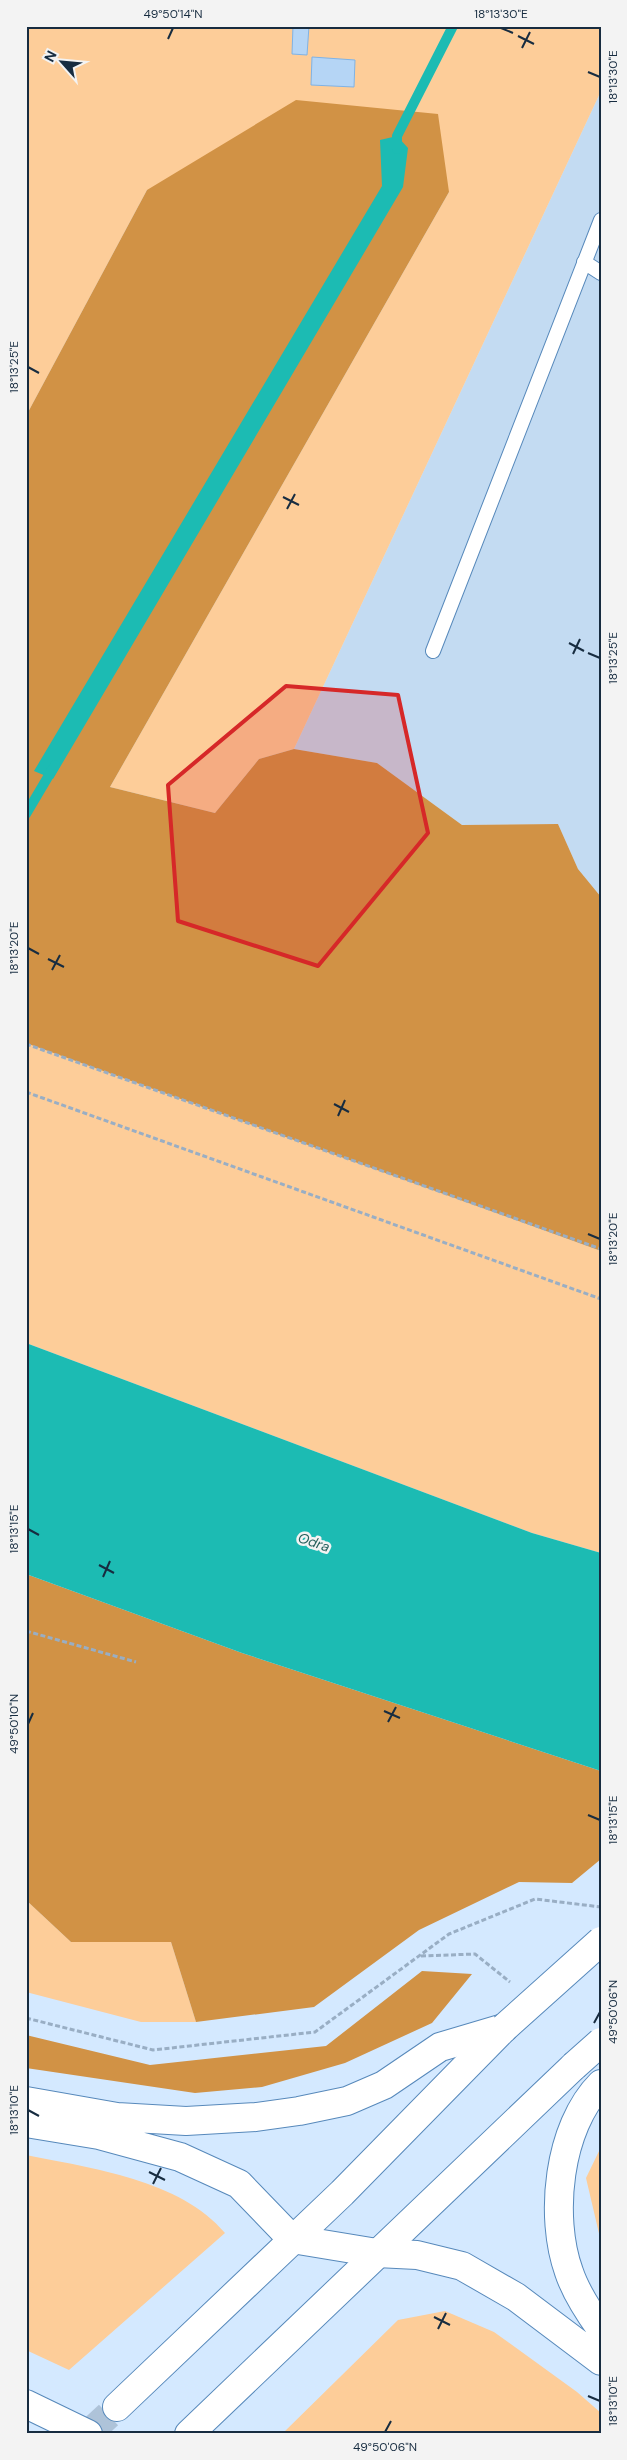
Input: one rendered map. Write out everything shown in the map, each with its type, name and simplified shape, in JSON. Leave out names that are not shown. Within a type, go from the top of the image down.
[{"type":"main road","points":[[117,2407],[292,2238],[342,2193],[504,2028],[601,1941]]},
{"type":"main road","points":[[26,2101],[117,2116],[186,2121],[256,2117],[299,2111],[347,2101],[384,2085],[440,2047],[504,2028]]},
{"type":"main road","points":[[189,2434],[377,2253],[601,2042]]},
{"type":"main road","points":[[596,2089],[566,2145],[561,2169],[561,2220],[568,2271],[578,2294],[601,2329]]},
{"type":"main road","points":[[26,2123],[99,2135],[180,2157],[239,2184],[292,2238],[377,2253],[417,2255],[462,2266],[516,2297],[601,2361]]},
{"type":"main road","points":[[26,2404],[88,2434]]},
{"type":"lane","points":[[433,651],[601,220]]},
{"type":"lane","points":[[584,262],[601,273]]},
{"type":"path","points":[[26,1044],[601,1249]]},
{"type":"path","points":[[26,1092],[601,1299]]},
{"type":"path","points":[[26,1631],[136,1662]]},
{"type":"path","points":[[26,2018],[153,2050],[315,2032],[449,1934],[535,1899],[601,1907]]},
{"type":"highlighted area","points":[[286,686],[398,695],[428,833],[318,966],[178,921],[168,785]]},
{"type":"shaded area","points":[[26,26],[601,26],[601,91],[294,749],[259,759],[215,813],[110,787],[449,192],[147,190],[26,416]]},
{"type":"shaded area","points":[[601,91],[601,897],[578,869],[558,824],[462,825],[377,763],[294,749]]},
{"type":"shaded area","points":[[296,100],[438,114],[449,192],[110,787],[215,813],[259,759],[294,749],[377,763],[462,825],[558,824],[578,869],[601,897],[601,1251],[26,1043],[26,416],[147,190]]},
{"type":"shaded area","points":[[26,1042],[601,1251],[601,1553],[532,1533],[26,1343]]},
{"type":"shaded area","points":[[26,1574],[242,1653],[601,1771],[601,1859],[572,1883],[519,1882],[419,1930],[314,2007],[196,2022],[171,1942],[71,1942],[26,1900]]},
{"type":"shaded area","points":[[26,1900],[71,1942],[171,1942],[196,2022],[141,2022],[26,1992]]},
{"type":"shaded area","points":[[422,1971],[472,1974],[432,2023],[345,2063],[262,2087],[195,2093],[26,2068],[26,2035],[150,2065],[326,2046]]},
{"type":"shaded area","points":[[601,2147],[601,2242],[586,2178]]},
{"type":"shaded area","points":[[26,2155],[106,2171],[160,2188],[184,2200],[206,2215],[225,2233],[69,2370],[26,2350]]},
{"type":"shaded area","points":[[445,2311],[494,2332],[577,2392],[601,2413],[601,2434],[282,2434],[398,2320]]},
{"type":"water","points":[[397,136],[408,148],[403,187],[53,779],[34,771],[382,186],[380,140]]},
{"type":"water","name":"Odra","points":[[26,1343],[532,1533],[601,1553],[601,1771],[242,1653],[26,1574]]},
{"type":"building","points":[[293,26],[309,26],[307,55],[292,54]]},
{"type":"building","points":[[312,57],[355,60],[354,87],[311,85]]},
{"type":"waterway","points":[[397,149],[397,136],[453,26]]},
{"type":"waterway","points":[[26,814],[55,765]]},
{"type":"tunnel","points":[[88,2434],[117,2407]]}]
